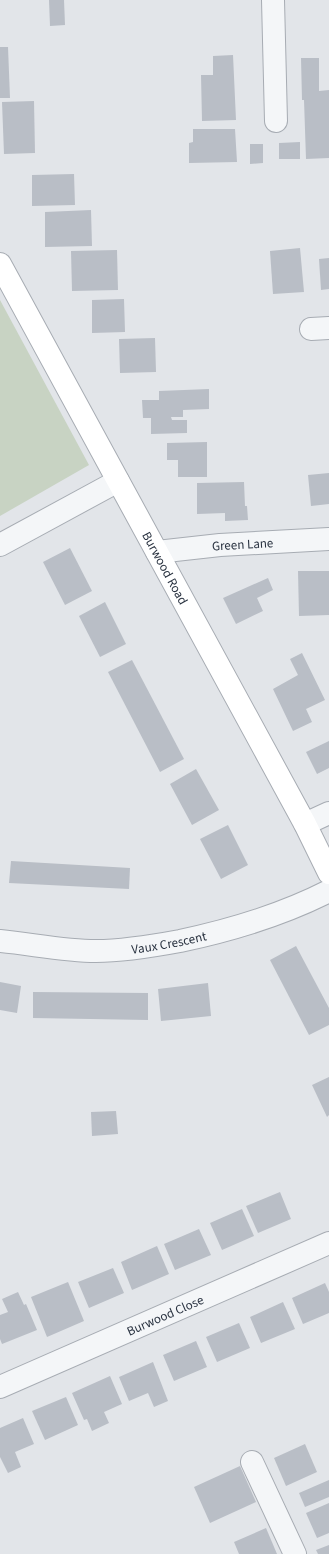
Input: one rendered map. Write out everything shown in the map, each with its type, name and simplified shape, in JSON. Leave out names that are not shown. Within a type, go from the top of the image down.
[{"type":"street","points":[[273,0],[276,121]]},
{"type":"street","name":"Burwood Road","points":[[0,264],[305,824],[329,873]]},
{"type":"street","points":[[0,544],[118,482]]},
{"type":"street","name":"Green Lane","points":[[157,552],[220,545],[329,539]]},
{"type":"street","points":[[305,824],[329,813]]},
{"type":"street","name":"Vaux Crescent","points":[[0,941],[96,951],[151,946],[211,934],[264,919],[298,907],[329,891]]},
{"type":"street","name":"Burwood Close","points":[[0,1387],[329,1243]]},
{"type":"street","points":[[252,1462],[295,1554]]},
{"type":"green space","points":[[0,300],[89,465],[0,516]]},
{"type":"building","points":[[49,0],[64,0],[65,25],[50,26]]},
{"type":"building","points":[[0,47],[8,47],[10,98],[0,98]]},
{"type":"building","points":[[233,55],[236,120],[202,121],[201,75],[213,75],[213,56]]},
{"type":"building","points":[[301,58],[319,58],[319,91],[329,90],[329,158],[306,159]]},
{"type":"building","points":[[34,101],[35,153],[4,154],[2,102]]},
{"type":"building","points":[[193,129],[235,129],[237,162],[189,163],[189,143],[193,142]]},
{"type":"building","points":[[300,142],[300,159],[279,159],[279,143]]},
{"type":"building","points":[[250,144],[263,144],[263,163],[250,164]]},
{"type":"building","points":[[74,174],[75,205],[32,206],[32,175]]},
{"type":"building","points":[[91,210],[92,246],[45,247],[45,212]]},
{"type":"building","points":[[300,248],[304,292],[273,294],[270,251]]},
{"type":"building","points":[[117,250],[118,290],[72,291],[71,251]]},
{"type":"building","points":[[329,258],[329,289],[321,290],[319,259]]},
{"type":"building","points":[[124,299],[125,332],[92,333],[92,300]]},
{"type":"building","points":[[155,338],[156,372],[120,373],[119,339]]},
{"type":"building","points":[[209,389],[209,409],[183,410],[183,417],[171,417],[172,420],[187,420],[187,433],[151,434],[151,418],[143,418],[142,400],[159,400],[159,391]]},
{"type":"building","points":[[207,442],[207,477],[178,477],[178,460],[167,460],[167,443]]},
{"type":"building","points":[[329,473],[329,504],[311,506],[308,475]]},
{"type":"building","points":[[244,482],[245,506],[247,506],[248,520],[225,521],[225,513],[197,514],[197,483]]},
{"type":"building","points":[[70,548],[92,591],[65,605],[43,562]]},
{"type":"building","points":[[298,571],[329,571],[329,615],[299,616]]},
{"type":"building","points":[[268,578],[273,590],[257,598],[263,611],[236,624],[223,598]]},
{"type":"building","points":[[105,602],[126,644],[100,657],[79,616]]},
{"type":"building","points":[[302,653],[325,700],[306,709],[312,722],[293,731],[273,689],[298,675],[290,659]]},
{"type":"building","points":[[132,660],[184,759],[160,772],[108,672]]},
{"type":"building","points":[[329,741],[329,768],[317,774],[306,752]]},
{"type":"building","points":[[196,769],[219,810],[192,825],[170,784]]},
{"type":"building","points":[[228,825],[248,865],[221,879],[200,839]]},
{"type":"building","points":[[11,861],[130,868],[129,889],[9,883]]},
{"type":"building","points":[[296,946],[329,1008],[329,1025],[309,1035],[270,960]]},
{"type":"building","points":[[0,982],[21,986],[17,1013],[0,1010]]},
{"type":"building","points":[[208,983],[211,1016],[161,1021],[158,989]]},
{"type":"building","points":[[33,992],[148,993],[148,1020],[33,1018]]},
{"type":"building","points":[[329,1077],[329,1115],[327,1117],[312,1085]]},
{"type":"building","points":[[116,1111],[118,1134],[92,1136],[91,1112]]},
{"type":"building","points":[[280,1192],[291,1219],[258,1233],[246,1206]]},
{"type":"building","points":[[242,1209],[254,1236],[222,1250],[210,1223]]},
{"type":"building","points":[[199,1229],[211,1255],[175,1270],[164,1244]]},
{"type":"building","points":[[157,1246],[169,1274],[132,1290],[121,1262]]},
{"type":"building","points":[[113,1268],[124,1293],[89,1308],[78,1282]]},
{"type":"building","points":[[68,1282],[84,1321],[47,1337],[31,1297]]},
{"type":"building","points":[[325,1283],[329,1292],[329,1313],[303,1324],[292,1298]]},
{"type":"building","points":[[18,1292],[24,1305],[26,1304],[37,1330],[2,1344],[0,1339],[0,1315],[8,1312],[2,1299]]},
{"type":"building","points":[[283,1302],[295,1329],[261,1343],[250,1317]]},
{"type":"building","points":[[239,1323],[250,1348],[217,1362],[206,1337]]},
{"type":"building","points":[[196,1341],[207,1367],[174,1381],[163,1355]]},
{"type":"building","points":[[153,1362],[168,1401],[154,1407],[148,1393],[129,1401],[119,1377]]},
{"type":"building","points":[[110,1376],[122,1404],[104,1412],[109,1423],[92,1431],[87,1419],[84,1420],[72,1393]]},
{"type":"building","points":[[66,1397],[78,1425],[45,1440],[32,1411]]},
{"type":"building","points":[[23,1418],[34,1444],[15,1452],[21,1467],[8,1473],[0,1457],[0,1428]]},
{"type":"building","points":[[305,1444],[317,1472],[286,1486],[274,1458]]},
{"type":"building","points":[[240,1466],[256,1502],[210,1523],[194,1487]]},
{"type":"building","points":[[329,1480],[329,1497],[305,1507],[299,1493]]},
{"type":"building","points":[[329,1503],[329,1533],[317,1538],[306,1513]]},
{"type":"building","points":[[266,1528],[277,1554],[239,1554],[234,1542]]},
{"type":"building","points":[[329,1545],[329,1554],[318,1554],[316,1550]]}]
